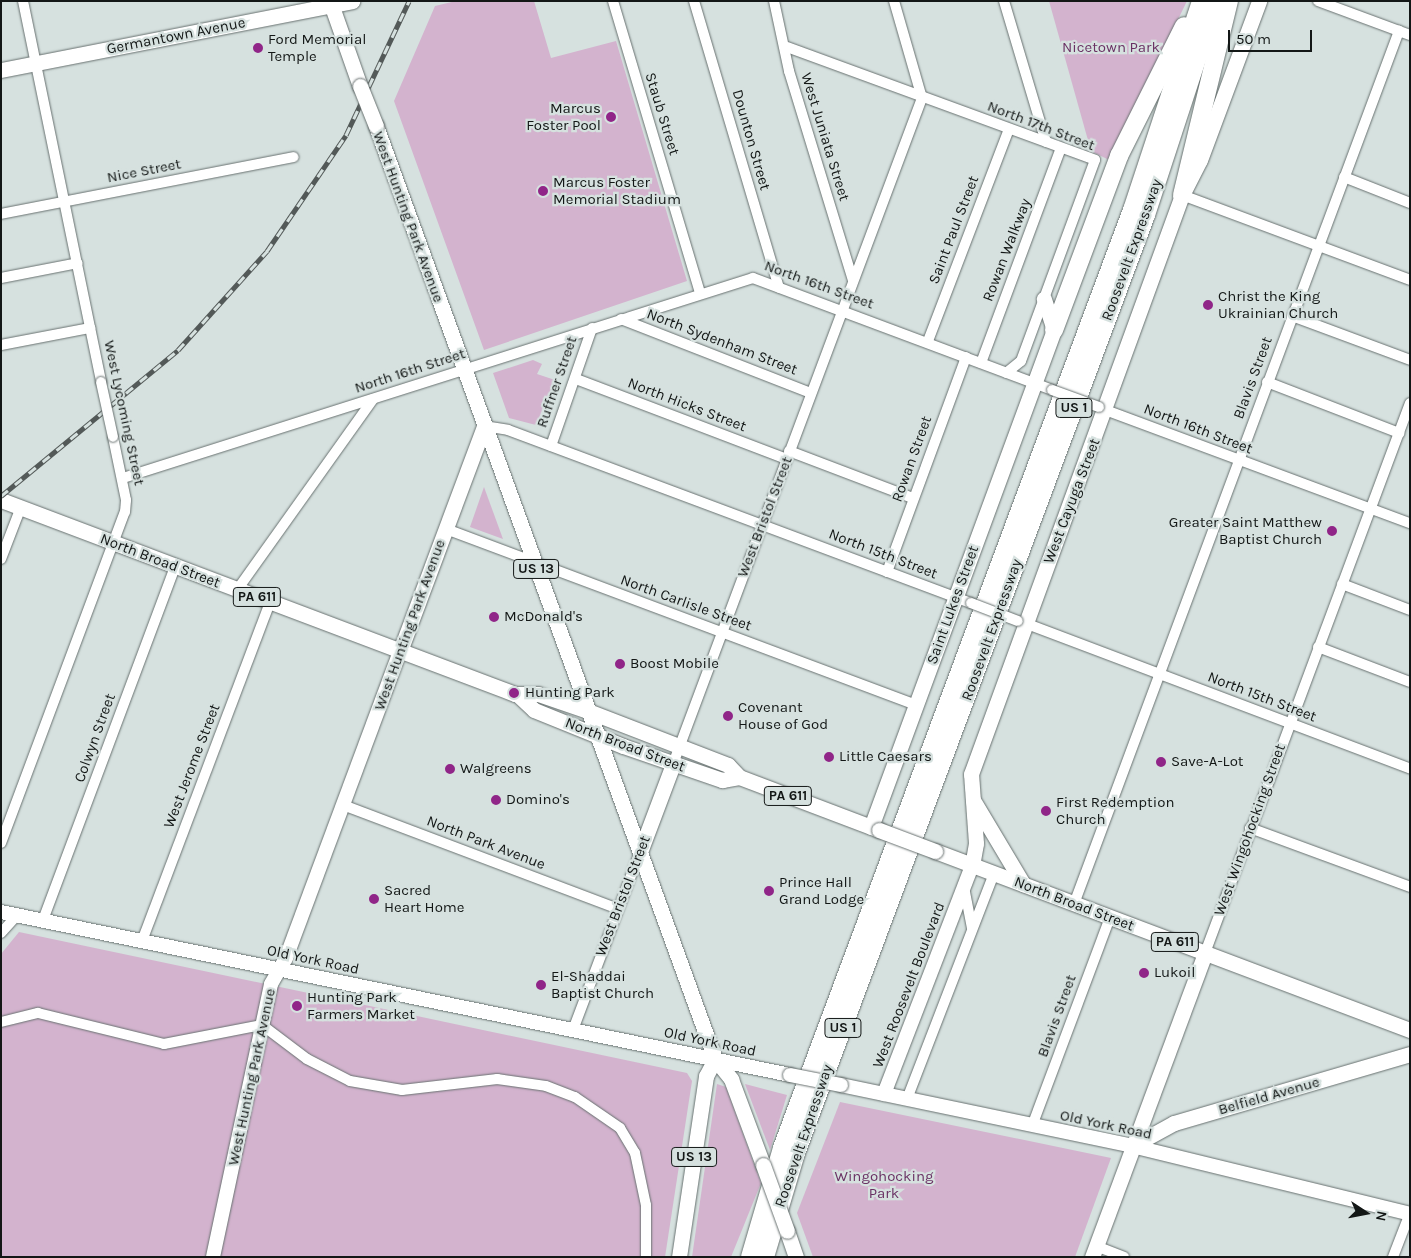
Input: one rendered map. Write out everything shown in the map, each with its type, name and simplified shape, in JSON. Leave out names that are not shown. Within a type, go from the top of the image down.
[{"type":"highway","points":[[1054,330],[1119,156],[1196,1]]},
{"type":"highway","name":"Roosevelt Expressway","points":[[750,1257],[769,1188],[1117,252],[1200,1]]},
{"type":"highway","name":"Roosevelt Expressway","points":[[765,1257],[796,1153],[1146,215],[1216,1]]},
{"type":"highway","points":[[1182,195],[1229,1]]},
{"type":"highway","name":"US 1","points":[[740,1257],[769,1188]]},
{"type":"main road","name":"Germantown Avenue","points":[[1,70],[331,3],[352,1]]},
{"type":"main road","name":"West Cayuga Street","points":[[972,866],[976,843],[969,785],[1022,622],[1182,195],[1259,1]]},
{"type":"main road","name":"West Hunting Park Avenue","points":[[331,3],[484,426],[400,651]]},
{"type":"main road","points":[[1044,299],[1054,330]]},
{"type":"main road","name":"Saint Lukes Street","points":[[875,828],[916,705],[964,600],[1034,384],[1054,330]]},
{"type":"main road","name":"US 13","points":[[484,426],[715,1059],[731,1079],[796,1257]]},
{"type":"main road","name":"North Broad Street","points":[[1,500],[516,694],[538,694],[588,711],[679,748],[728,765],[739,778]]},
{"type":"main road","name":"North Broad Street","points":[[516,694],[534,710],[597,736],[722,780],[739,778],[1410,1030]]},
{"type":"main road","name":"West Bristol Street","points":[[640,852],[673,764]]},
{"type":"main road","points":[[969,785],[977,807],[1023,884]]},
{"type":"main road","name":"West Wingohocking Street","points":[[1094,1251],[1205,953]]},
{"type":"main road","name":"Belfield Avenue","points":[[1132,1146],[1174,1124],[1410,1054]]},
{"type":"main road","name":"US 13","points":[[679,1257],[706,1076],[715,1059]]},
{"type":"street","name":"Staub Street","points":[[613,1],[700,293]]},
{"type":"street","name":"Dounton Street","points":[[694,1],[779,288]]},
{"type":"street","name":"West Juniata Street","points":[[774,1],[787,47],[790,71],[853,280]]},
{"type":"street","points":[[894,1],[922,98]]},
{"type":"street","points":[[1004,1],[1046,142]]},
{"type":"street","points":[[1318,1],[1410,35]]},
{"type":"street","name":"West Lycoming Street","points":[[2,838],[114,544],[126,506],[123,478],[101,382],[37,63],[20,2]]},
{"type":"street","name":"Blavis Street","points":[[1074,904],[1158,673],[1399,31]]},
{"type":"street","name":"North 17th Street","points":[[787,47],[1095,160],[1021,361],[1006,373]]},
{"type":"street","name":"West Bristol Street","points":[[673,764],[922,98]]},
{"type":"street","name":"Saint Paul Street","points":[[928,341],[1009,129]]},
{"type":"street","name":"Rowan Walkway","points":[[981,363],[1061,148]]},
{"type":"street","name":"Nice Street","points":[[1,214],[293,157]]},
{"type":"street","points":[[1344,177],[1410,203]]},
{"type":"street","points":[[1182,195],[1410,280]]},
{"type":"street","points":[[1,278],[78,263]]},
{"type":"street","name":"North 16th Street","points":[[123,478],[700,293],[753,278],[843,309],[1034,384],[1410,523]]},
{"type":"street","points":[[1292,316],[1410,360]]},
{"type":"street","name":"North Sydenham Street","points":[[622,319],[811,393]]},
{"type":"street","points":[[1,345],[90,328]]},
{"type":"street","name":"Ruffner Street","points":[[551,446],[576,379],[592,328]]},
{"type":"street","name":"Rowan Street","points":[[887,572],[966,356]]},
{"type":"street","name":"North Hicks Street","points":[[576,379],[913,498]]},
{"type":"street","points":[[1267,382],[1399,432]]},
{"type":"street","points":[[237,590],[373,398]]},
{"type":"street","name":"West Wingohocking Street","points":[[1205,953],[1410,403]]},
{"type":"street","name":"North 15th Street","points":[[484,426],[551,446],[1410,769]]},
{"type":"street","points":[[1,558],[20,507]]},
{"type":"street","name":"North Carlisle Street","points":[[446,529],[916,705]]},
{"type":"street","name":"Colwyn Street","points":[[43,920],[175,567]]},
{"type":"street","points":[[1342,584],[1410,610]]},
{"type":"street","name":"West Jerome Street","points":[[142,941],[270,602]]},
{"type":"street","points":[[1318,647],[1410,682]]},
{"type":"street","name":"West Hunting Park Avenue","points":[[213,1257],[262,1025],[279,969],[400,651]]},
{"type":"street","name":"North Park Avenue","points":[[343,805],[618,909]]},
{"type":"street","points":[[1250,828],[1410,887]]},
{"type":"street","name":"West Bristol Street","points":[[573,1030],[640,852]]},
{"type":"street","name":"West Roosevelt Boulevard","points":[[884,1094],[972,866]]},
{"type":"street","points":[[907,1099],[994,874]]},
{"type":"street","name":"West Roosevelt Boulevard","points":[[964,887],[972,929]]},
{"type":"street","name":"Old York Road","points":[[1,912],[1132,1146],[1410,1214]]},
{"type":"street","points":[[1,933],[17,915]]},
{"type":"street","name":"Blavis Street","points":[[1032,1126],[1110,918]]},
{"type":"street","points":[[1,1022],[38,1013],[164,1044],[262,1025],[307,1059],[350,1081],[402,1090],[497,1079],[546,1086],[575,1097],[620,1128],[635,1153],[646,1205],[646,1257]]},
{"type":"street","points":[[1393,1257],[1410,1214]]},
{"type":"street","points":[[1094,1251],[1124,1257]]},
{"type":"green space","name":"Marcus Foster Memorial Stadium","points":[[456,1],[534,1],[551,58],[616,41],[687,281],[484,350],[394,101],[435,6]]},
{"type":"green space","name":"Nicetown Park","points":[[1049,1],[1187,1],[1109,160],[1091,151]]},
{"type":"green space","points":[[533,360],[542,364],[537,374],[555,380],[536,425],[509,418],[493,373]]},
{"type":"green space","points":[[484,487],[503,539],[470,527]]},
{"type":"green space","points":[[19,932],[687,1073],[692,1081],[665,1257],[1,1257],[1,954]]},
{"type":"green space","points":[[717,1084],[726,1087],[761,1183],[731,1257],[692,1257]]},
{"type":"green space","points":[[745,1084],[787,1095],[770,1150]]},
{"type":"green space","name":"Wingohocking Park","points":[[840,1102],[1111,1158],[1075,1257],[813,1257],[797,1213]]},
{"type":"railway","points":[[1,496],[178,350],[267,251],[346,135],[409,1]]},
{"type":"place","name":"Ford Memorial Temple","points":[[258,48]]},
{"type":"place","name":"Marcus Foster Pool","points":[[611,117]]},
{"type":"place","name":"Marcus Foster Memorial Stadium","points":[[543,191]]},
{"type":"place","name":"Christ the King Ukrainian Church","points":[[1208,305]]},
{"type":"place","name":"Greater Saint Matthew Baptist Church","points":[[1332,531]]},
{"type":"place","name":"McDonald's","points":[[494,617]]},
{"type":"place","name":"Boost Mobile","points":[[620,664]]},
{"type":"place","name":"Hunting Park","points":[[514,693]]},
{"type":"place","name":"Covenant House of God","points":[[728,716]]},
{"type":"place","name":"Little Caesars","points":[[829,757]]},
{"type":"place","name":"Save-A-Lot","points":[[1161,762]]},
{"type":"place","name":"Walgreens","points":[[450,769]]},
{"type":"place","name":"Domino's","points":[[496,800]]},
{"type":"place","name":"First Redemption Church","points":[[1046,811]]},
{"type":"place","name":"Prince Hall Grand Lodge","points":[[769,891]]},
{"type":"place","name":"Sacred Heart Home","points":[[374,899]]},
{"type":"place","name":"Lukoil","points":[[1144,973]]},
{"type":"place","name":"El-Shaddai Baptist Church","points":[[541,985]]},
{"type":"place","name":"Hunting Park Farmers Market","points":[[297,1006]]}]
